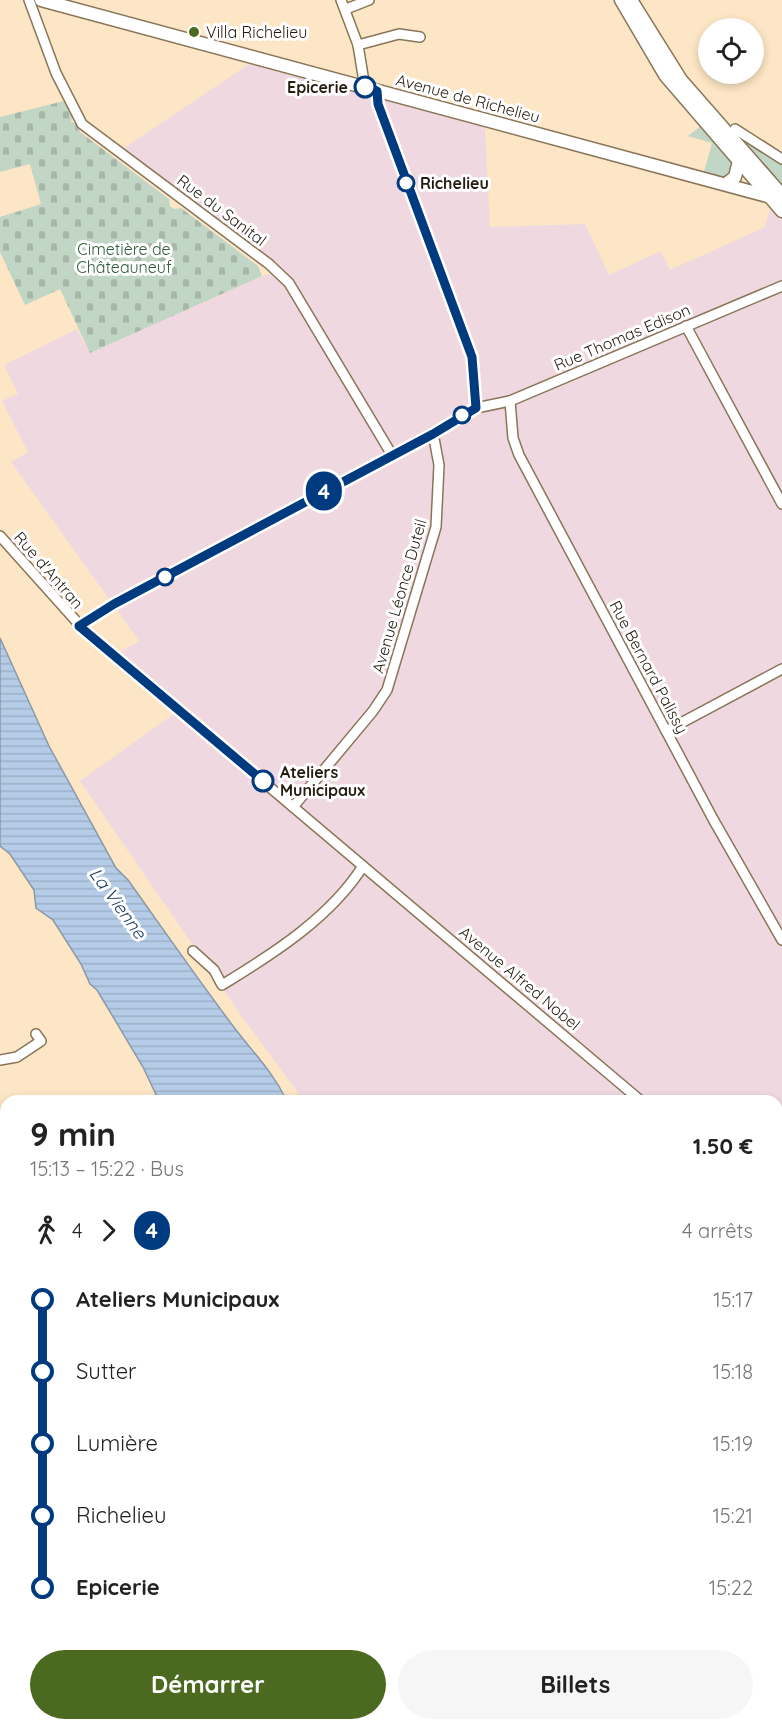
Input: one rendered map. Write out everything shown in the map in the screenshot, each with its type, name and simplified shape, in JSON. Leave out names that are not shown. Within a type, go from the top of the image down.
[{"type":"main road","name":"Avenue de Richelieu","points":[[41,0],[65,4],[371,90],[778,198]]},
{"type":"main road","points":[[621,0],[665,75],[739,161],[778,198]]},
{"type":"main road","points":[[632,0],[681,80],[778,198],[782,211]]},
{"type":"main road","points":[[726,184],[735,177],[739,161]]},
{"type":"street","name":"Rue du Sanital","points":[[29,0],[56,74],[82,124],[268,264],[289,283],[392,455]]},
{"type":"street","points":[[369,0],[343,4],[371,90],[472,357],[476,408]]},
{"type":"street","points":[[358,45],[399,34],[420,37]]},
{"type":"street","points":[[735,129],[782,159]]},
{"type":"street","name":"Rue Thomas Edison","points":[[79,626],[114,604],[433,434],[476,408],[510,401],[781,286]]},
{"type":"street","points":[[686,326],[782,504]]},
{"type":"street","name":"Rue Bernard Palissy","points":[[510,401],[513,438],[519,455],[666,731],[782,940]]},
{"type":"street","name":"Avenue Léonce Duteil","points":[[293,807],[373,711],[390,681],[438,512],[439,465],[433,434]]},
{"type":"street","name":"Rue d'Antran","points":[[0,536],[79,626],[379,879]]},
{"type":"street","points":[[666,731],[782,669]]},
{"type":"street","points":[[193,951],[214,970],[222,985],[263,959],[318,916],[349,885],[363,866]]},
{"type":"street","name":"Avenue Alfred Nobel","points":[[379,879],[634,1095]]},
{"type":"street","points":[[0,1060],[17,1057],[41,1041],[36,1034]]},
{"type":"shaded area","points":[[249,64],[485,127],[490,227],[585,224],[609,275],[661,251],[670,270],[765,227],[771,205],[782,208],[782,1095],[300,1095],[243,1018],[80,781],[175,713],[118,653],[139,641],[11,462],[28,452],[2,401],[18,394],[4,365],[77,329],[90,353],[262,276],[277,272],[118,152]]},
{"type":"green space","name":"Cimetière de Châteauneuf","points":[[64,101],[72,117],[71,122],[75,123],[80,132],[169,199],[170,206],[174,209],[181,208],[258,266],[262,276],[90,353],[60,289],[25,305],[0,252],[0,217],[41,204],[30,164],[0,172],[0,117]]},
{"type":"green space","points":[[701,126],[733,162],[732,173],[724,178],[704,172],[712,143],[688,136]]},
{"type":"green space","points":[[735,132],[782,162],[782,188]]},
{"type":"water","name":"La Vienne","points":[[0,638],[49,746],[116,868],[128,880],[284,1095],[156,1095],[143,1067],[97,990],[90,984],[81,964],[53,920],[36,908],[34,890],[10,854],[0,846]]},
{"type":"bus line","name":"4","points":[[263,781],[79,626],[114,604],[433,434],[476,408],[475,372],[472,357],[419,219],[378,104],[377,91],[365,87]]},
{"type":"place","name":"Villa Richelieu","points":[[194,32]]},
{"type":"place","name":"Epicerie","points":[[365,87]]},
{"type":"place","name":"Richelieu","points":[[406,183]]},
{"type":"place","name":"Ateliers Municipaux","points":[[263,781]]}]
